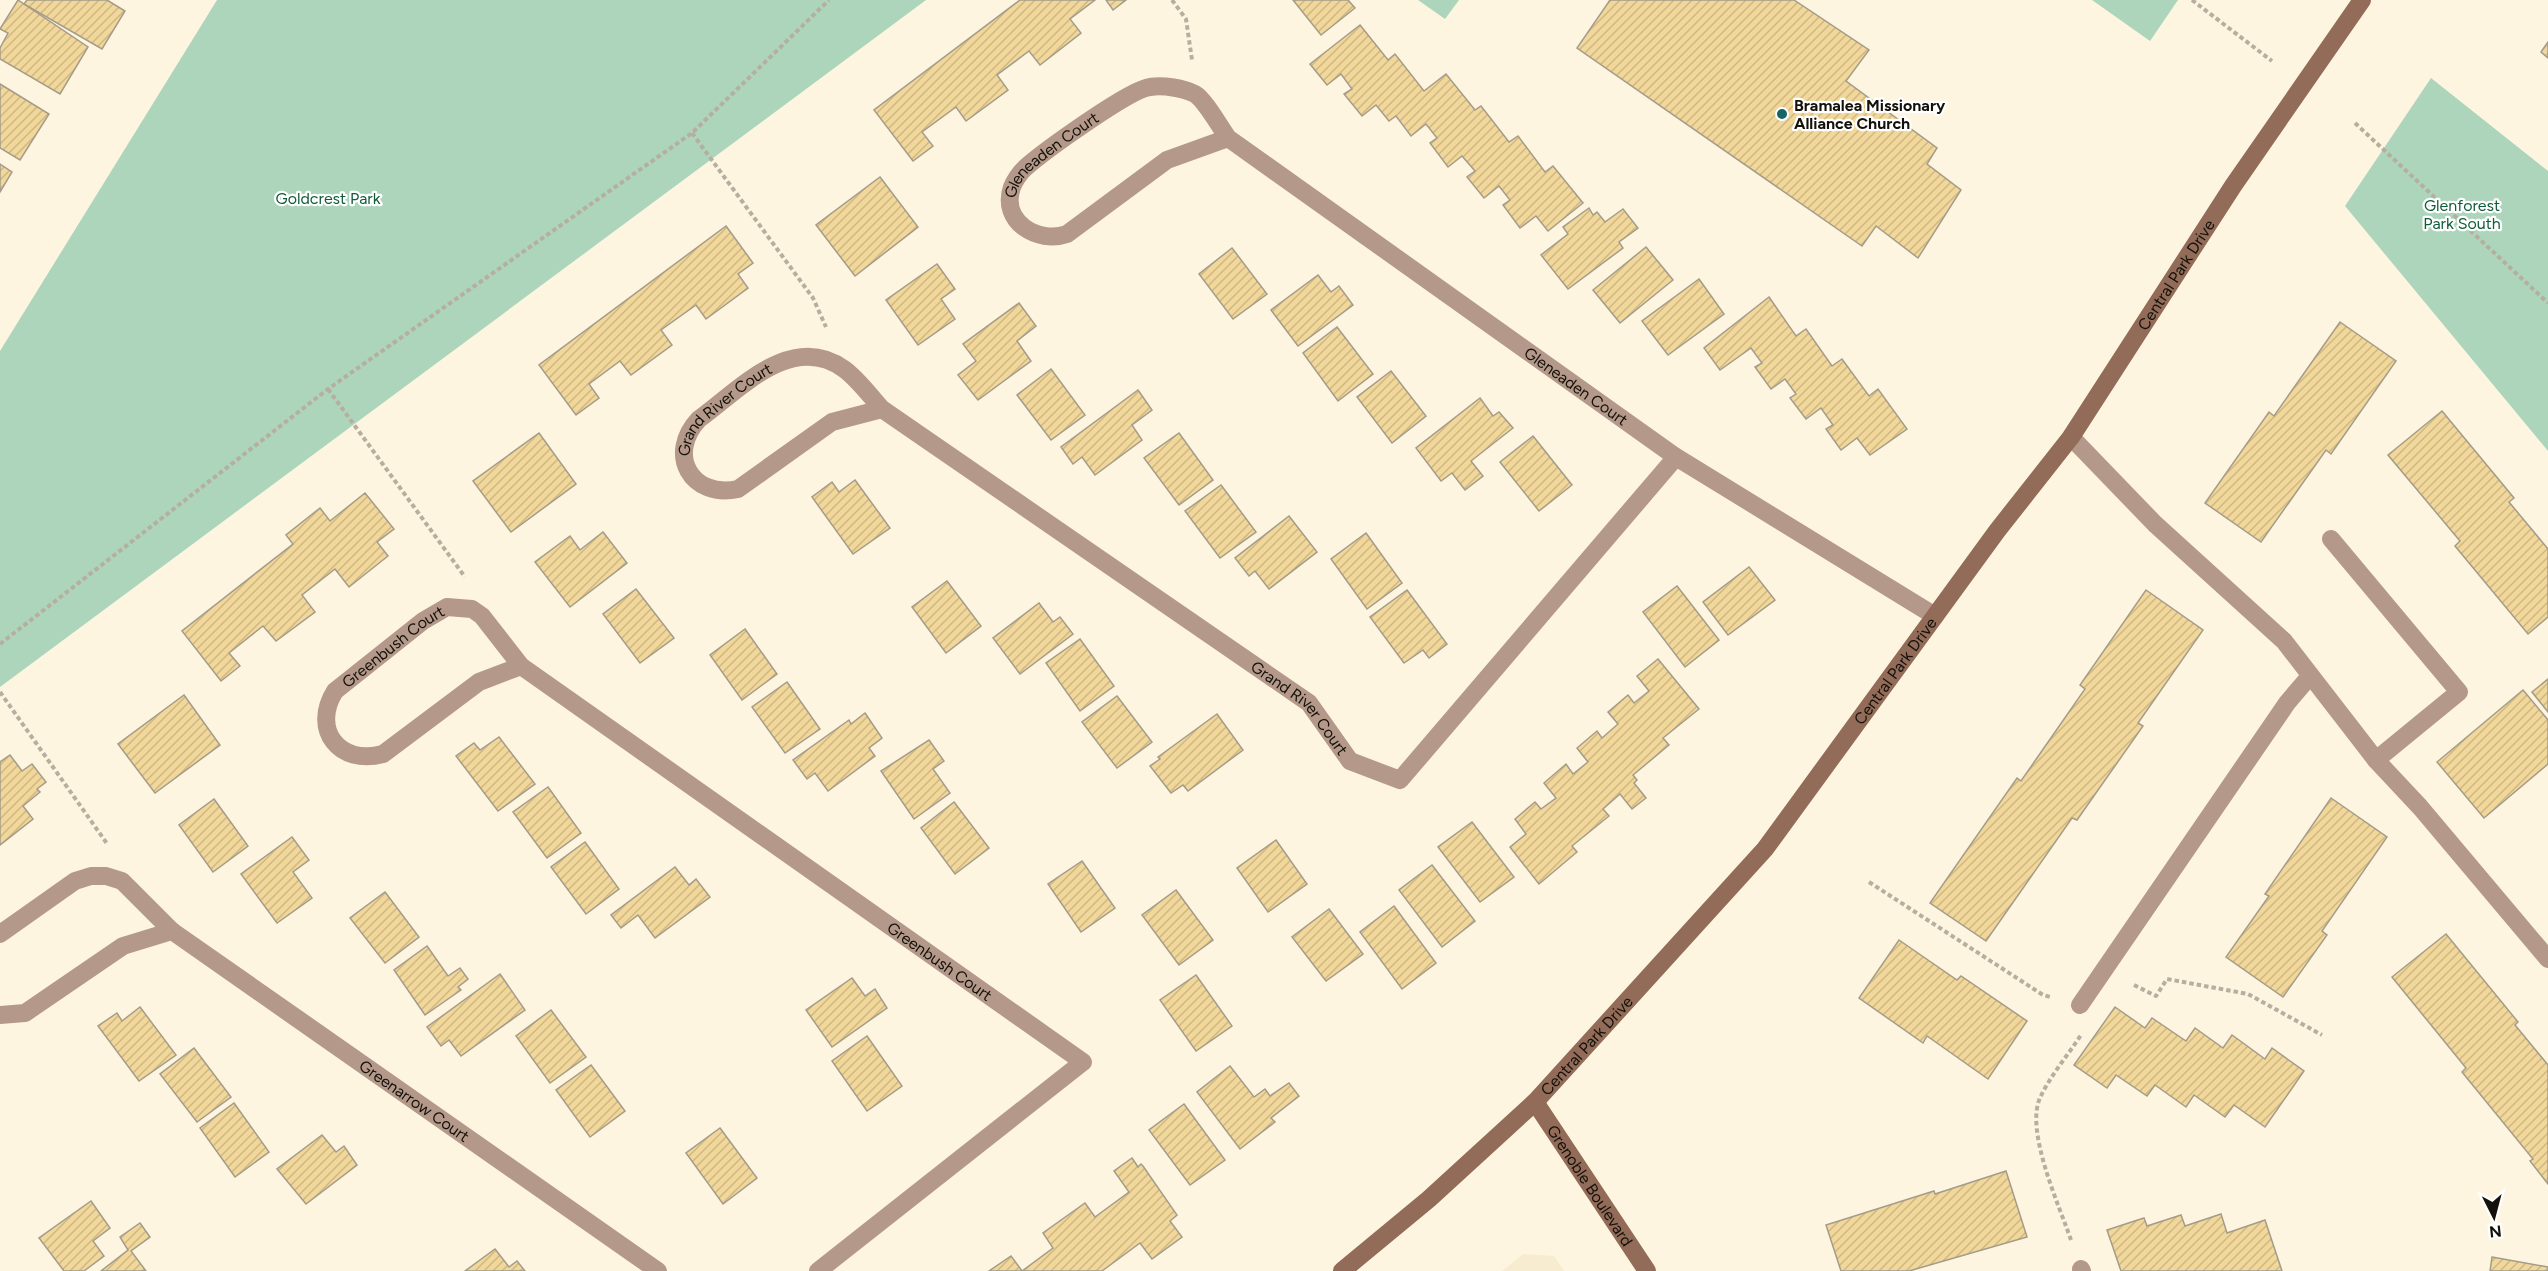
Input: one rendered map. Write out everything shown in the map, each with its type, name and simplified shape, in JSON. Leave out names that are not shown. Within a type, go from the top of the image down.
[{"type":"street","name":"Central Park Drive","points":[[1342,1271],[1429,1199],[1535,1102],[1765,849],[1935,616],[2071,437],[2233,186],[2362,0]]},
{"type":"street","name":"Gleneaden Court","points":[[1228,138],[1167,160],[1067,234],[1055,238],[1030,233],[1020,225],[1013,214],[1011,190],[1025,168],[1113,105],[1149,87],[1172,87],[1196,95],[1228,138],[1676,458],[1935,616]]},
{"type":"street","name":"Grand River Court","points":[[882,409],[832,422],[738,489],[713,490],[692,476],[683,453],[689,429],[699,419],[774,363],[791,357],[810,356],[829,360],[845,370],[882,409],[1309,703],[1350,761],[1400,780],[1676,458]]},
{"type":"street","points":[[2071,437],[2154,524],[2284,641],[2376,760],[2420,807],[2548,959]]},
{"type":"street","points":[[2331,540],[2459,692],[2376,760]]},
{"type":"street","name":"Greenbush Court","points":[[521,666],[479,682],[383,754],[370,757],[356,756],[344,751],[333,741],[327,729],[325,716],[328,702],[335,691],[436,613],[447,607],[471,609],[482,616],[521,666],[1083,1062],[818,1271]]},
{"type":"street","points":[[2080,1005],[2287,703],[2310,676]]},
{"type":"street","points":[[0,934],[75,881],[91,876],[106,876],[122,881]]},
{"type":"street","name":"Greenarrow Court","points":[[122,881],[172,931],[658,1271]]},
{"type":"street","points":[[0,1015],[25,1013],[123,946],[172,931]]},
{"type":"street","name":"Grenoble Boulevard","points":[[1535,1102],[1647,1271]]},
{"type":"path","points":[[0,644],[328,389],[692,133],[829,0]]},
{"type":"path","points":[[1173,0],[1186,19],[1196,95]]},
{"type":"path","points":[[2192,0],[2272,61]]},
{"type":"path","points":[[2355,123],[2548,303]]},
{"type":"path","points":[[692,133],[813,298],[845,370]]},
{"type":"path","points":[[328,389],[463,573],[482,616]]},
{"type":"path","points":[[0,692],[106,839],[122,881]]},
{"type":"path","points":[[1869,882],[2043,995],[2098,1010],[2040,1098],[2034,1118],[2038,1140],[2081,1270]]},
{"type":"path","points":[[2130,983],[2156,996],[2167,979],[2248,994],[2322,1035]]},
{"type":"shaded area","points":[[1523,1254],[1554,1256],[1564,1271],[1502,1271]]},
{"type":"green space","name":"Goldcrest Park","points":[[217,0],[926,0],[0,687],[0,351]]},
{"type":"green space","points":[[1418,0],[1459,0],[1445,19]]},
{"type":"green space","points":[[2092,0],[2178,0],[2150,41]]},
{"type":"green space","name":"Glenforest Park South","points":[[2431,78],[2548,171],[2548,451],[2345,206]]},
{"type":"building","points":[[18,0],[88,47],[60,94],[0,59],[0,48],[8,33],[0,29]]},
{"type":"building","points":[[27,0],[107,0],[125,11],[102,49],[24,4]]},
{"type":"building","points":[[1020,0],[1095,0],[1070,19],[1081,33],[1040,65],[1029,51],[997,75],[1008,90],[966,121],[956,107],[922,132],[933,146],[913,161],[874,110]]},
{"type":"building","points":[[1106,0],[1126,0],[1113,10]]},
{"type":"building","points":[[1293,0],[1348,0],[1355,8],[1321,35]]},
{"type":"building","name":"Bramalea Missionary Alliance Church","points":[[1610,0],[1794,0],[1869,50],[1846,81],[1937,148],[1927,164],[1961,190],[1918,258],[1876,226],[1862,246],[1577,48]]},
{"type":"building","points":[[1360,25],[1388,60],[1395,54],[1424,91],[1446,74],[1475,110],[1481,106],[1509,142],[1518,136],[1545,172],[1553,166],[1583,203],[1548,231],[1536,216],[1520,228],[1503,205],[1510,200],[1499,186],[1484,198],[1467,177],[1475,171],[1462,156],[1448,167],[1430,143],[1437,138],[1426,124],[1411,136],[1396,116],[1389,121],[1376,105],[1362,116],[1344,94],[1352,89],[1341,74],[1327,85],[1310,64]]},
{"type":"building","points":[[2548,42],[2548,58],[2541,52]]},
{"type":"building","points":[[0,84],[49,114],[20,160],[0,148]]},
{"type":"building","points":[[0,164],[12,172],[0,192]]},
{"type":"building","points":[[880,177],[918,227],[855,276],[816,225]]},
{"type":"building","points":[[1589,208],[1593,215],[1597,212],[1605,222],[1623,209],[1638,228],[1619,242],[1623,248],[1568,289],[1541,255],[1568,234],[1563,227]]},
{"type":"building","points":[[726,226],[753,263],[738,274],[748,288],[706,319],[696,305],[661,330],[672,345],[631,375],[620,361],[589,384],[599,398],[576,415],[539,365]]},
{"type":"building","points":[[1646,247],[1673,280],[1620,323],[1593,290]]},
{"type":"building","points":[[1232,248],[1267,294],[1233,319],[1199,274]]},
{"type":"building","points":[[937,264],[955,289],[941,299],[955,319],[918,345],[886,300]]},
{"type":"building","points":[[1318,275],[1331,292],[1339,286],[1353,305],[1298,346],[1271,310]]},
{"type":"building","points":[[1699,279],[1724,314],[1668,355],[1642,321]]},
{"type":"building","points":[[1769,297],[1796,336],[1806,329],[1832,366],[1842,359],[1869,396],[1878,389],[1907,429],[1870,455],[1857,438],[1841,450],[1826,429],[1833,425],[1821,408],[1806,419],[1790,398],[1796,394],[1785,379],[1771,389],[1755,367],[1762,363],[1751,348],[1720,370],[1704,348]]},
{"type":"building","points":[[1019,303],[1036,326],[1017,341],[1031,361],[978,400],[958,375],[976,361],[963,344]]},
{"type":"building","points":[[2340,322],[2396,361],[2331,454],[2326,450],[2261,542],[2205,503],[2269,412],[2274,416]]},
{"type":"building","points":[[1337,327],[1373,374],[1338,401],[1303,353]]},
{"type":"building","points":[[1051,369],[1085,415],[1051,440],[1017,395]]},
{"type":"building","points":[[1391,371],[1426,416],[1392,443],[1357,397]]},
{"type":"building","points":[[1138,390],[1152,410],[1132,425],[1142,440],[1095,475],[1082,457],[1073,464],[1061,447]]},
{"type":"building","points":[[1480,398],[1493,416],[1499,412],[1513,428],[1471,461],[1483,476],[1465,490],[1452,473],[1441,481],[1416,448]]},
{"type":"building","points":[[2442,411],[2514,498],[2509,502],[2548,549],[2548,617],[2528,634],[2455,546],[2460,541],[2388,455]]},
{"type":"building","points":[[539,433],[576,484],[511,532],[473,481]]},
{"type":"building","points":[[1179,433],[1213,480],[1179,505],[1144,458]]},
{"type":"building","points":[[1533,436],[1572,485],[1539,511],[1500,462]]},
{"type":"building","points":[[855,480],[890,528],[853,554],[812,497],[832,482],[839,492]]},
{"type":"building","points":[[1221,485],[1256,532],[1220,558],[1185,511]]},
{"type":"building","points":[[365,493],[394,529],[377,542],[388,556],[349,587],[335,569],[302,595],[315,612],[276,641],[263,626],[229,653],[240,666],[221,681],[182,631],[293,544],[286,535],[320,508],[330,521]]},
{"type":"building","points":[[1289,516],[1317,552],[1269,589],[1255,571],[1249,576],[1235,558]]},
{"type":"building","points":[[603,532],[627,563],[570,607],[535,562],[570,536],[580,550]]},
{"type":"building","points":[[1366,533],[1402,583],[1367,609],[1331,559]]},
{"type":"building","points":[[1749,567],[1775,600],[1728,635],[1703,602]]},
{"type":"building","points":[[947,581],[981,626],[946,653],[912,607]]},
{"type":"building","points":[[1677,586],[1719,640],[1685,667],[1643,612]]},
{"type":"building","points":[[636,589],[674,638],[640,663],[603,614]]},
{"type":"building","points":[[1407,590],[1447,644],[1429,658],[1423,650],[1404,663],[1370,617]]},
{"type":"building","points":[[2146,590],[2203,630],[2138,723],[2143,726],[2077,820],[2072,818],[1986,941],[1930,903],[2017,778],[2021,781],[2085,689],[2080,685]]},
{"type":"building","points":[[1039,603],[1053,622],[1060,617],[1073,634],[1020,674],[993,638]]},
{"type":"building","points":[[745,629],[777,674],[742,700],[710,655]]},
{"type":"building","points":[[1080,639],[1114,686],[1080,711],[1046,663]]},
{"type":"building","points":[[1658,659],[1699,709],[1663,738],[1669,745],[1633,775],[1637,780],[1634,783],[1646,798],[1632,809],[1620,794],[1603,809],[1609,816],[1572,846],[1577,852],[1539,884],[1510,847],[1526,834],[1515,819],[1535,802],[1541,809],[1556,798],[1544,783],[1566,764],[1573,774],[1588,762],[1577,748],[1597,731],[1602,738],[1618,724],[1608,712],[1628,695],[1634,703],[1649,691],[1637,676]]},
{"type":"building","points":[[2548,679],[2548,712],[2532,692]]},
{"type":"building","points":[[787,682],[820,729],[785,753],[752,707]]},
{"type":"building","points":[[2523,690],[2548,720],[2548,764],[2484,818],[2437,762]]},
{"type":"building","points":[[184,695],[220,745],[155,793],[118,744]]},
{"type":"building","points":[[1117,696],[1152,742],[1117,768],[1082,722]]},
{"type":"building","points":[[865,713],[882,738],[869,748],[875,756],[828,791],[815,773],[807,779],[793,760],[849,720],[851,724]]},
{"type":"building","points":[[1217,714],[1243,750],[1188,791],[1183,785],[1171,793],[1150,766],[1160,759],[1158,757]]},
{"type":"building","points":[[499,737],[535,784],[498,811],[456,756],[474,743],[480,750]]},
{"type":"building","points":[[929,740],[944,761],[933,769],[950,793],[914,819],[881,771]]},
{"type":"building","points":[[10,755],[22,771],[32,764],[46,782],[37,789],[40,792],[23,806],[33,819],[0,845],[0,762]]},
{"type":"building","points":[[548,787],[581,833],[547,858],[513,812]]},
{"type":"building","points":[[2331,798],[2387,837],[2322,931],[2327,935],[2283,997],[2226,957],[2269,896],[2265,894]]},
{"type":"building","points":[[214,799],[248,846],[213,872],[179,825]]},
{"type":"building","points":[[954,802],[989,848],[955,874],[921,828]]},
{"type":"building","points":[[1472,822],[1514,877],[1480,902],[1438,847]]},
{"type":"building","points":[[292,837],[309,860],[293,872],[312,898],[277,923],[241,874]]},
{"type":"building","points":[[1276,840],[1307,884],[1268,912],[1237,868]]},
{"type":"building","points":[[585,842],[619,889],[586,914],[551,867]]},
{"type":"building","points":[[1082,861],[1115,908],[1081,932],[1048,884]]},
{"type":"building","points":[[1432,865],[1475,921],[1442,947],[1399,890]]},
{"type":"building","points":[[675,867],[689,885],[696,879],[710,897],[655,938],[638,915],[621,928],[611,915]]},
{"type":"building","points":[[1176,890],[1213,940],[1179,965],[1142,915]]},
{"type":"building","points":[[385,892],[419,937],[385,963],[350,918]]},
{"type":"building","points":[[1394,906],[1436,963],[1402,989],[1360,932]]},
{"type":"building","points":[[1329,909],[1363,954],[1326,981],[1292,937]]},
{"type":"building","points":[[2446,934],[2518,1022],[2515,1025],[2548,1065],[2548,1184],[2530,1161],[2533,1159],[2462,1072],[2466,1068],[2392,977]]},
{"type":"building","points":[[1899,940],[1957,980],[1961,976],[2027,1021],[1988,1079],[1927,1036],[1923,1043],[1859,998]]},
{"type":"building","points":[[427,946],[448,976],[460,968],[468,979],[458,987],[461,990],[425,1015],[394,970]]},
{"type":"building","points":[[500,974],[525,1010],[461,1056],[449,1040],[441,1046],[427,1027]]},
{"type":"building","points":[[1196,975],[1232,1026],[1196,1051],[1160,1000]]},
{"type":"building","points":[[852,978],[865,996],[875,989],[887,1008],[832,1047],[806,1010]]},
{"type":"building","points":[[140,1007],[176,1055],[139,1081],[98,1026],[117,1013],[122,1021]]},
{"type":"building","points":[[2115,1007],[2145,1028],[2152,1018],[2186,1041],[2195,1028],[2223,1048],[2232,1035],[2265,1059],[2272,1048],[2304,1071],[2265,1127],[2234,1105],[2225,1117],[2194,1095],[2186,1107],[2155,1085],[2147,1096],[2116,1075],[2107,1088],[2074,1065]]},
{"type":"building","points":[[551,1010],[586,1057],[550,1083],[516,1036]]},
{"type":"building","points":[[867,1036],[902,1086],[867,1111],[832,1061]]},
{"type":"building","points":[[194,1048],[231,1097],[197,1122],[160,1074]]},
{"type":"building","points":[[591,1065],[625,1111],[590,1137],[556,1090]]},
{"type":"building","points":[[1230,1066],[1254,1097],[1265,1089],[1270,1096],[1289,1083],[1299,1096],[1271,1118],[1275,1122],[1240,1149],[1197,1092]]},
{"type":"building","points":[[234,1103],[269,1152],[235,1177],[200,1128]]},
{"type":"building","points":[[1184,1104],[1225,1160],[1190,1185],[1149,1130]]},
{"type":"building","points":[[720,1128],[757,1178],[723,1204],[686,1153]]},
{"type":"building","points":[[322,1135],[336,1152],[344,1146],[357,1165],[306,1204],[277,1169]]},
{"type":"building","points":[[1132,1158],[1138,1167],[1141,1164],[1143,1166],[1177,1215],[1170,1221],[1182,1237],[1152,1259],[1140,1243],[1102,1271],[1022,1271],[1053,1248],[1043,1233],[1085,1203],[1095,1217],[1129,1192],[1114,1171]]},
{"type":"building","points":[[2006,1171],[2027,1237],[1909,1271],[1841,1271],[1826,1225]]},
{"type":"building","points":[[91,1201],[110,1228],[93,1241],[104,1256],[84,1271],[64,1271],[39,1238]]},
{"type":"building","points":[[2221,1214],[2227,1233],[2265,1220],[2282,1271],[2121,1271],[2107,1230],[2144,1218],[2147,1226],[2181,1215],[2185,1226]]},
{"type":"building","points":[[140,1223],[150,1237],[131,1251],[146,1271],[101,1271],[128,1250],[120,1237]]},
{"type":"building","points":[[495,1249],[509,1267],[517,1261],[525,1271],[465,1271]]},
{"type":"building","points":[[1011,1256],[1022,1271],[989,1271]]},
{"type":"building","points":[[2492,1257],[2548,1267],[2548,1271],[2490,1271]]},
{"type":"place","name":"Bramalea Missionary Alliance Church","points":[[1782,114]]}]
